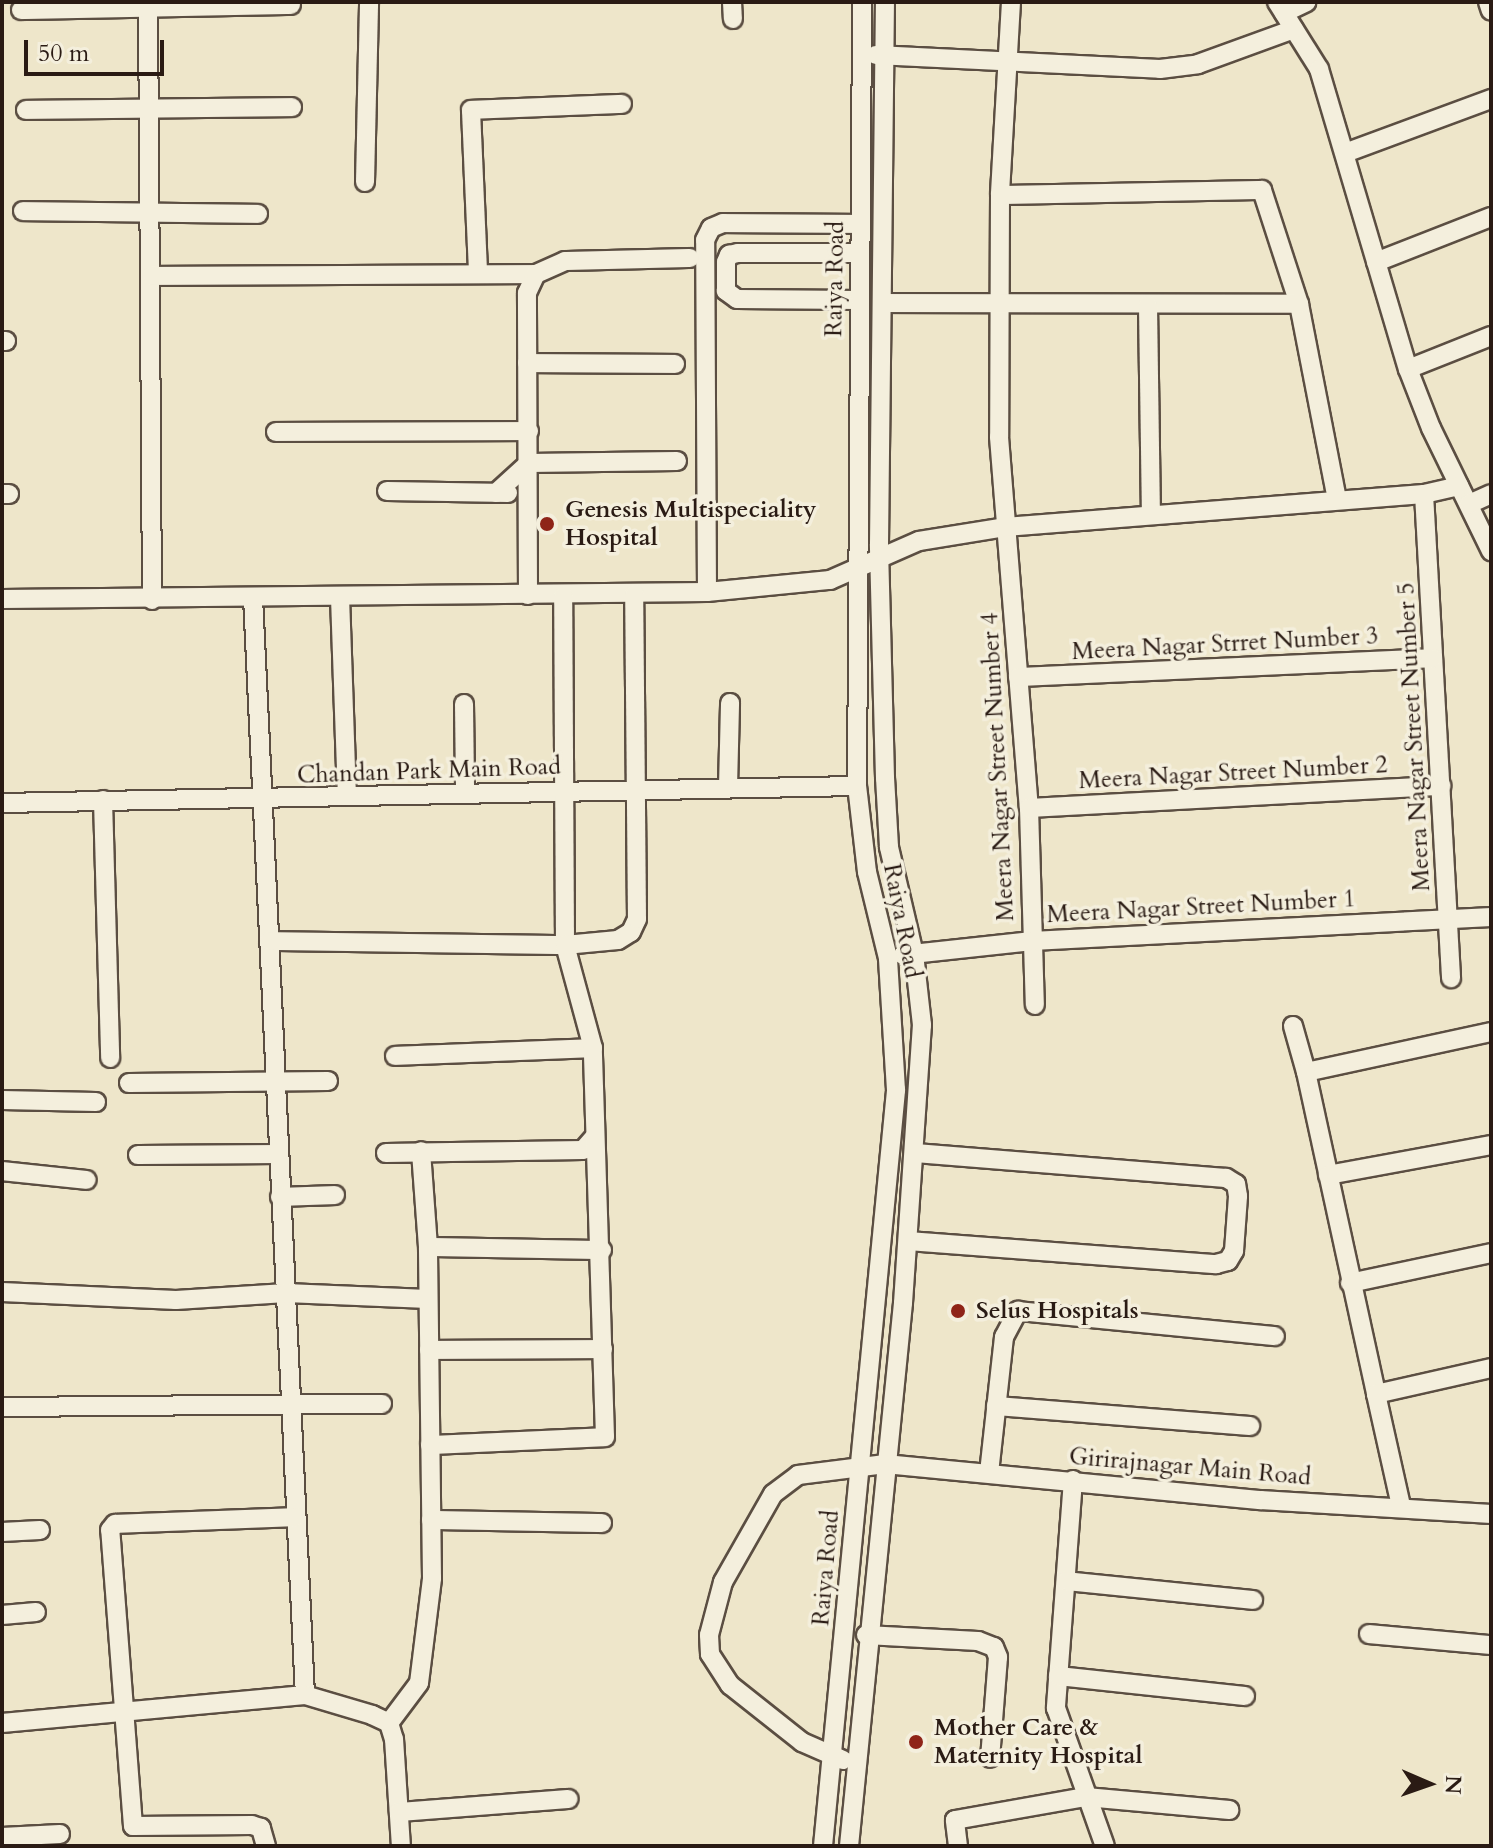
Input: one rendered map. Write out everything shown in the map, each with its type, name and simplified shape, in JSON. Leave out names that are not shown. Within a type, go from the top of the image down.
[{"type":"street","points":[[365,182],[369,2]]},
{"type":"street","name":"Raiya Road","points":[[823,1846],[896,1090],[888,958],[867,872],[857,786],[862,2]]},
{"type":"street","name":"Raiya Road","points":[[849,1846],[866,1635],[908,1241],[922,1025],[914,954],[889,847],[880,559],[885,2]]},
{"type":"street","name":"Meera Nagar Street Number 4","points":[[1011,2],[1000,195],[998,307],[1005,527],[1029,808],[1035,1005]]},
{"type":"street","points":[[1307,2],[1280,7],[1319,69],[1408,369],[1491,551]]},
{"type":"street","points":[[1488,2],[1491,11]]},
{"type":"street","points":[[21,10],[291,5]]},
{"type":"street","points":[[148,6],[152,213],[152,600]]},
{"type":"street","points":[[862,54],[1109,70],[1172,67],[1228,55],[1294,29]]},
{"type":"street","points":[[1345,153],[1491,99]]},
{"type":"street","points":[[478,271],[471,110],[622,104]]},
{"type":"street","points":[[26,110],[292,107]]},
{"type":"street","points":[[1000,195],[1262,190],[1299,304],[1337,499]]},
{"type":"street","points":[[23,211],[258,214]]},
{"type":"street","points":[[1376,262],[1491,217]]},
{"type":"street","points":[[707,592],[705,240],[711,228],[723,223],[859,224]]},
{"type":"street","points":[[858,300],[737,299],[726,291],[726,262],[729,255],[738,253],[859,253]]},
{"type":"street","points":[[152,276],[478,271],[536,274],[565,261],[690,258]]},
{"type":"street","points":[[536,274],[527,293],[533,595],[563,631]]},
{"type":"street","points":[[882,303],[998,307],[1299,304]]},
{"type":"street","points":[[1148,305],[1151,512]]},
{"type":"street","points":[[1408,369],[1491,336]]},
{"type":"street","points":[[527,363],[675,364]]},
{"type":"street","points":[[276,432],[529,431]]},
{"type":"street","points":[[496,493],[529,463],[677,461]]},
{"type":"street","points":[[2,599],[563,596],[707,592],[812,583],[857,570],[919,541],[1005,527],[1151,512],[1424,494],[1459,486]]},
{"type":"street","points":[[387,491],[529,493]]},
{"type":"street","name":"Meera Nagar Street Number 5","points":[[1424,494],[1451,978]]},
{"type":"street","points":[[1469,504],[1491,494]]},
{"type":"street","points":[[269,941],[565,945],[618,940],[631,932],[637,919],[634,594]]},
{"type":"street","points":[[430,1445],[605,1437],[602,1250],[593,1048],[565,945],[561,791],[563,596]]},
{"type":"street","points":[[253,597],[259,800],[269,941],[305,1695]]},
{"type":"street","points":[[340,597],[347,796]]},
{"type":"street","name":"Meera Nagar Strret Number 3","points":[[1018,677],[1433,658]]},
{"type":"street","points":[[728,787],[730,703]]},
{"type":"street","points":[[464,704],[465,790]]},
{"type":"street","name":"Chandan Park Main Road","points":[[2,803],[259,800],[465,790],[857,786]]},
{"type":"street","name":"Meera Nagar Street Number 2","points":[[1029,808],[1441,786]]},
{"type":"street","points":[[103,800],[110,1058]]},
{"type":"street","name":"Meera Nagar Street Number 1","points":[[888,958],[1032,941],[1491,917]]},
{"type":"street","points":[[1293,1026],[1306,1072],[1401,1506]]},
{"type":"street","points":[[1306,1072],[1491,1032]]},
{"type":"street","points":[[395,1056],[593,1048]]},
{"type":"street","points":[[129,1083],[328,1081]]},
{"type":"street","points":[[2,1100],[96,1102]]},
{"type":"street","points":[[386,1153],[583,1150],[595,1136]]},
{"type":"street","points":[[1328,1175],[1491,1145]]},
{"type":"street","points":[[401,1846],[389,1723],[419,1683],[424,1661],[431,1520],[428,1247],[421,1151]]},
{"type":"street","points":[[908,1241],[1216,1264],[1228,1261],[1234,1251],[1238,1196],[1236,1184],[1226,1178],[915,1153]]},
{"type":"street","points":[[138,1155],[279,1154]]},
{"type":"street","points":[[2,1171],[87,1180]]},
{"type":"street","points":[[280,1197],[335,1195]]},
{"type":"street","points":[[428,1247],[602,1250]]},
{"type":"street","points":[[1350,1283],[1491,1253]]},
{"type":"street","points":[[2,1292],[176,1300],[286,1293],[428,1299]]},
{"type":"street","points":[[989,1473],[1004,1337],[1018,1311],[1275,1336]]},
{"type":"street","points":[[429,1350],[603,1349]]},
{"type":"street","points":[[1376,1394],[1491,1368]]},
{"type":"street","points":[[2,1407],[382,1404]]},
{"type":"street","points":[[996,1406],[1250,1426]]},
{"type":"street","name":"Girirajnagar Main Road","points":[[856,1765],[802,1742],[730,1685],[710,1654],[709,1635],[723,1582],[773,1494],[798,1475],[860,1463],[885,1464],[1261,1500],[1401,1506],[1491,1514]]},
{"type":"street","points":[[1073,1480],[1056,1708],[1105,1846]]},
{"type":"street","points":[[134,1846],[110,1536],[115,1524],[296,1517]]},
{"type":"street","points":[[431,1520],[602,1523]]},
{"type":"street","points":[[2,1532],[40,1530]]},
{"type":"street","points":[[1066,1581],[1253,1600]]},
{"type":"street","points":[[2,1615],[36,1612]]},
{"type":"street","points":[[1369,1634],[1491,1645]]},
{"type":"street","points":[[866,1635],[978,1641],[994,1647],[998,1657],[990,1758]]},
{"type":"street","points":[[1058,1676],[1245,1696]]},
{"type":"street","points":[[2,1723],[305,1695],[389,1723]]},
{"type":"street","points":[[958,1846],[955,1820],[1086,1797],[1229,1810]]},
{"type":"street","points":[[399,1812],[569,1799]]},
{"type":"street","points":[[133,1826],[252,1825],[261,1828],[266,1846]]},
{"type":"street","points":[[2,1837],[60,1834]]},
{"type":"place","name":"Genesis Multispeciality Hospital","points":[[547,524]]},
{"type":"place","name":"Selus Hospitals","points":[[958,1311]]},
{"type":"place","name":"Mother Care & Maternity Hospital","points":[[916,1742]]}]
